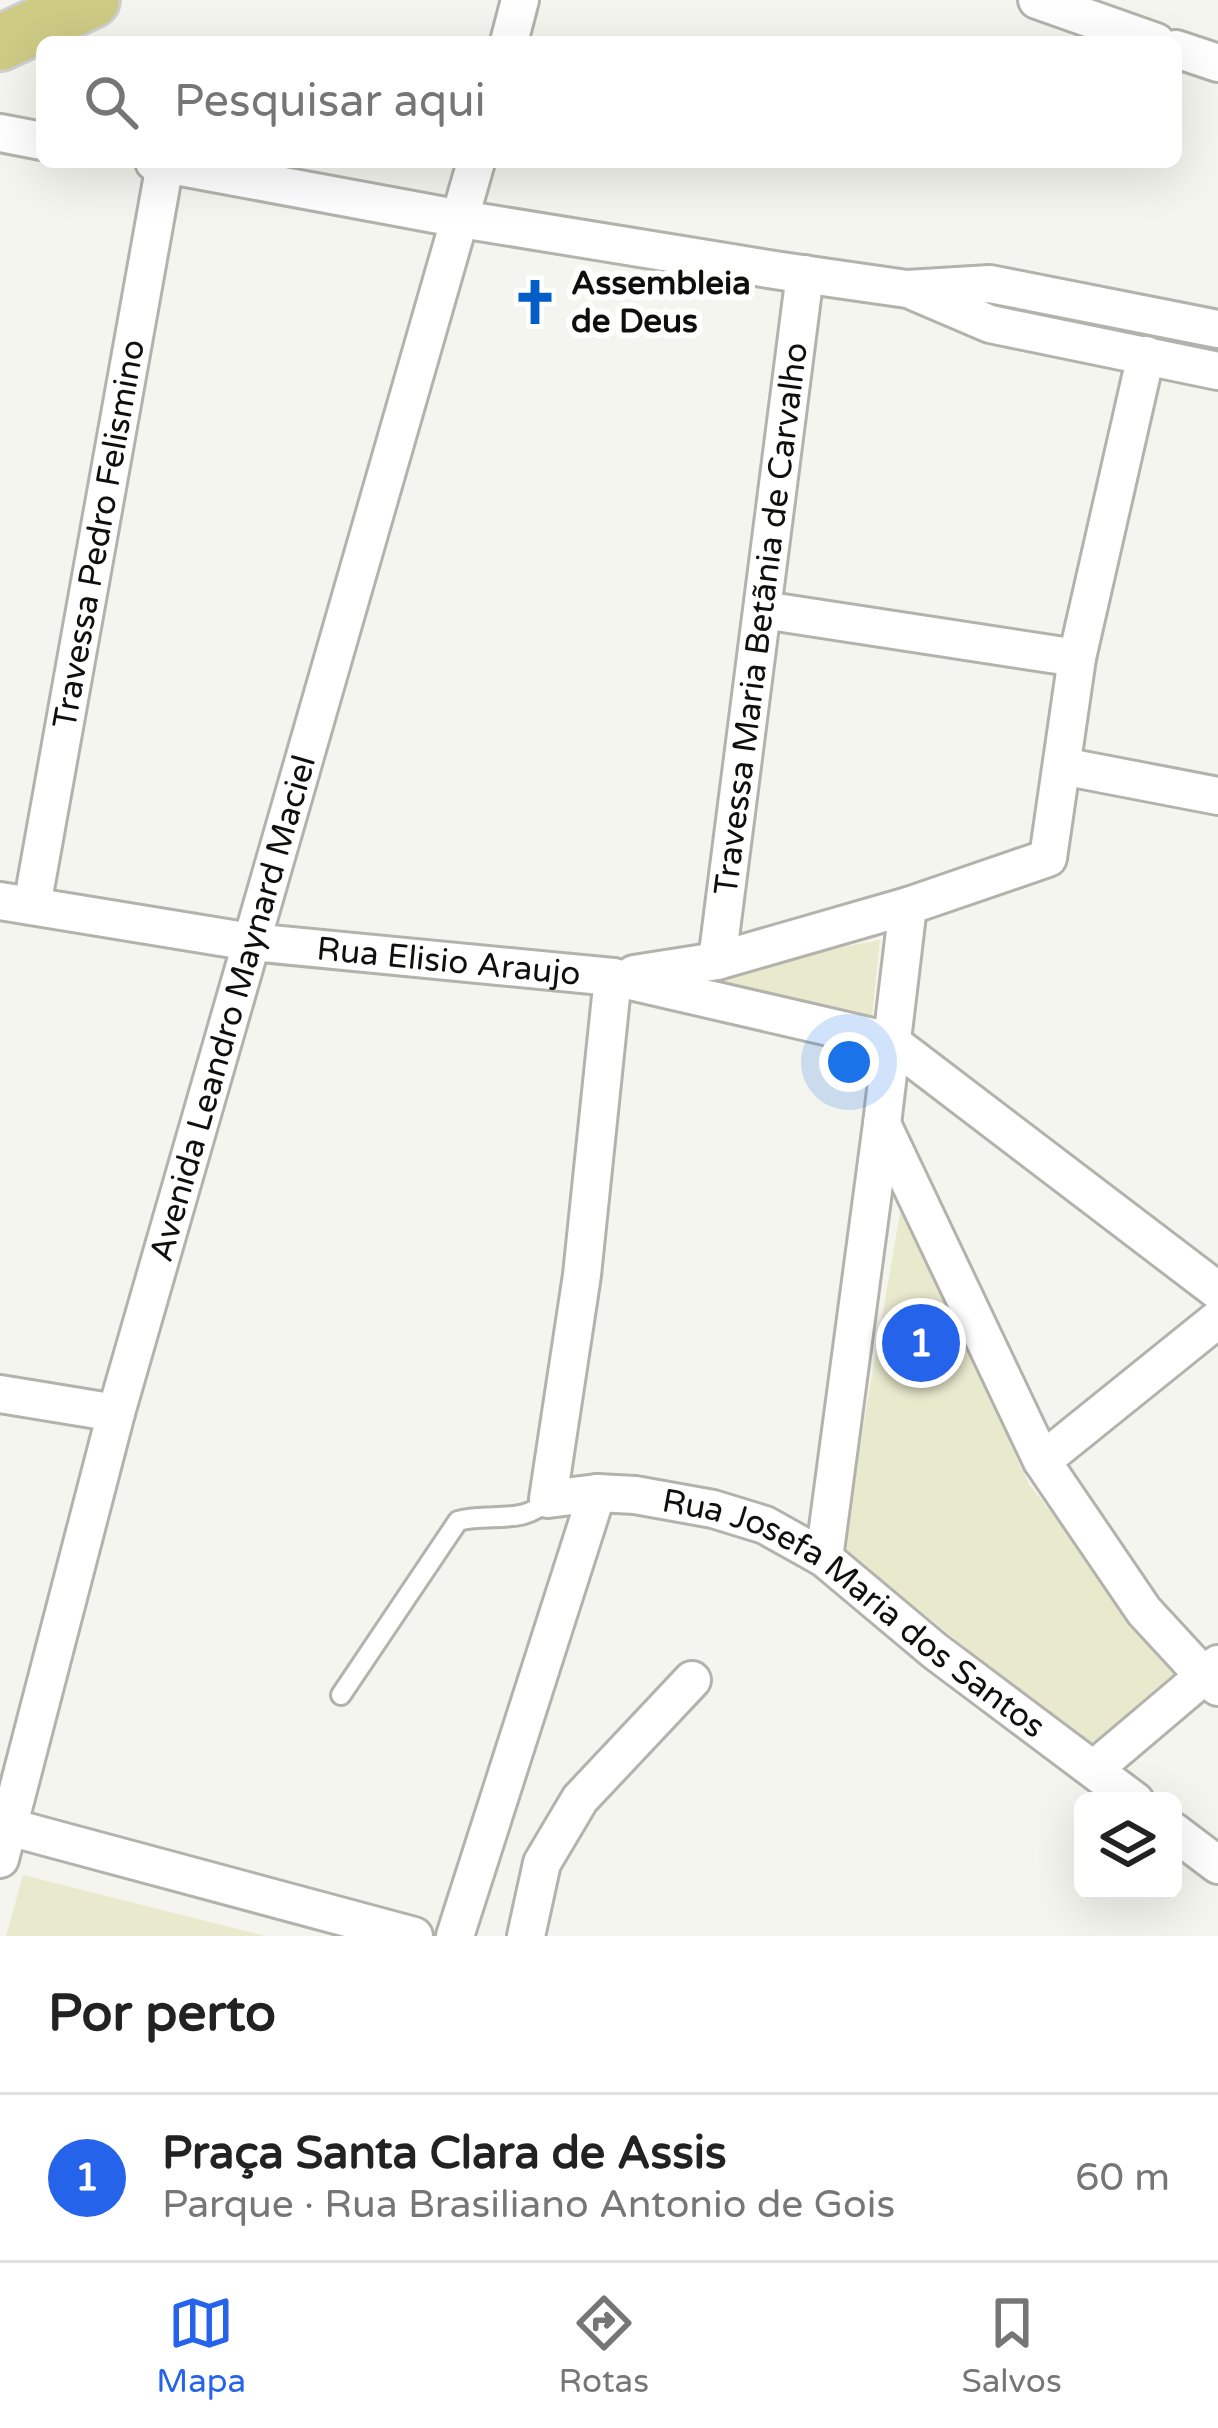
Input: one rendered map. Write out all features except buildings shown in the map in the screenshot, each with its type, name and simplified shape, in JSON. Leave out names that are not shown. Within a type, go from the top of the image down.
[{"type":"main road","points":[[0,43],[92,0]]},
{"type":"street","points":[[510,36],[520,0]]},
{"type":"street","points":[[1037,0],[1118,13],[1148,36]]},
{"type":"street","points":[[1182,51],[1218,63]]},
{"type":"street","points":[[0,133],[36,140]]},
{"type":"street","name":"Travessa Pedro Felismino","points":[[16,903],[158,168]]},
{"type":"street","points":[[186,168],[461,219],[908,289],[990,284],[1218,329]]},
{"type":"street","name":"Avenida Leandro Maynard Maciel","points":[[5,1843],[116,1412],[474,168]]},
{"type":"street","name":"Travessa Maria Betãnia de Carvalho","points":[[717,961],[806,274]]},
{"type":"street","points":[[908,289],[990,324],[1218,371]]},
{"type":"street","points":[[613,977],[717,961],[908,906],[1048,858],[1077,658],[1146,356]]},
{"type":"street","points":[[763,610],[1077,658]]},
{"type":"street","points":[[1062,766],[1218,796]]},
{"type":"street","name":"Rua Elisio Araujo","points":[[16,903],[251,941],[613,977]]},
{"type":"street","points":[[824,1558],[908,906]]},
{"type":"street","points":[[613,977],[890,1041],[1218,1291]]},
{"type":"street","points":[[548,1499],[582,1275],[613,977]]},
{"type":"street","points":[[882,1124],[1042,1461],[1144,1611],[1213,1675],[1094,1769]]},
{"type":"street","points":[[1042,1461],[1218,1319]]},
{"type":"street","points":[[0,1394],[116,1412]]},
{"type":"street","points":[[455,1936],[596,1493]]},
{"type":"street","name":"Rua Josefa Maria dos Santos","points":[[548,1499],[596,1493],[674,1501],[765,1525],[824,1558],[935,1651],[1123,1792]]},
{"type":"street","points":[[526,1936],[542,1863],[580,1799],[692,1680]]},
{"type":"street","points":[[1182,1838],[1218,1865]]},
{"type":"street","points":[[5,1843],[414,1936]]},
{"type":"lane","points":[[341,1695],[458,1522],[526,1515],[538,1511],[548,1499]]},
{"type":"green space","points":[[880,940],[871,1025],[668,979]]},
{"type":"green space","points":[[902,1202],[1029,1484],[1179,1675],[1091,1749],[842,1548]]},
{"type":"green space","points":[[23,1875],[265,1936],[6,1936]]},
{"type":"place","name":"Assembleia de Deus","points":[[535,302]]},
{"type":"place","name":"Praça Santa Clara de Assis","points":[[921,1343]]}]
